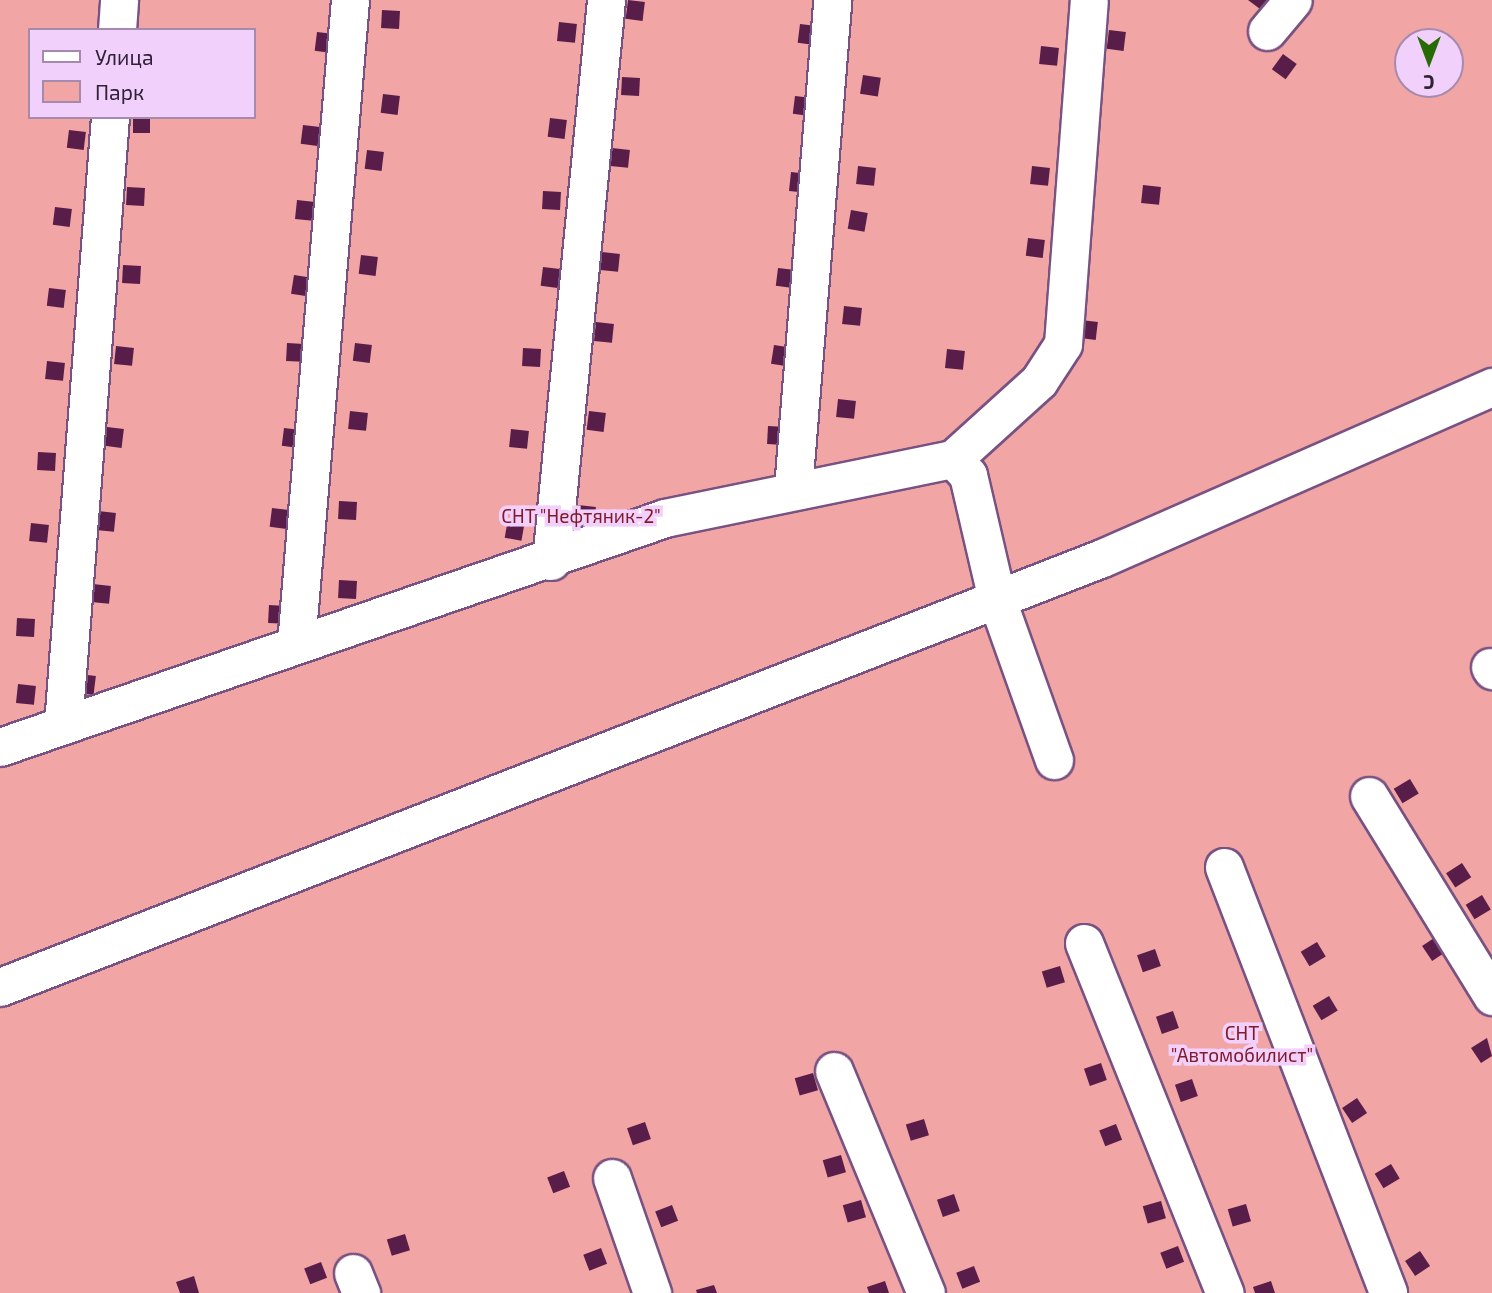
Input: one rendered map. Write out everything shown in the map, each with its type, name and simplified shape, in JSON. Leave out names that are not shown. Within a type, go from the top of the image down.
[{"type":"lane","points":[[117,28],[119,0]]},
{"type":"lane","points":[[296,644],[350,0]]},
{"type":"lane","points":[[551,561],[606,0]]},
{"type":"lane","points":[[793,489],[832,0]]},
{"type":"lane","points":[[1267,31],[1293,0]]},
{"type":"lane","points":[[0,747],[296,644],[551,561],[665,518],[793,489],[953,459],[1039,381],[1063,344],[1089,1]]},
{"type":"lane","points":[[63,725],[110,119]]},
{"type":"lane","points":[[0,987],[997,600],[1492,387]]},
{"type":"lane","points":[[953,459],[968,475],[997,600],[1054,760]]},
{"type":"lane","points":[[1370,796],[1492,996]]},
{"type":"lane","points":[[1224,867],[1388,1293]]},
{"type":"lane","points":[[1084,943],[1225,1293]]},
{"type":"lane","points":[[834,1071],[926,1293]]},
{"type":"lane","points":[[612,1178],[652,1293]]},
{"type":"green space","name":"СНТ \"Нефтяник-2\"","points":[[0,0],[1492,0],[1492,1293],[0,1293]]},
{"type":"building","points":[[628,0],[645,2],[643,21],[626,19]]},
{"type":"building","points":[[1248,0],[1267,0],[1260,9]]},
{"type":"building","points":[[382,10],[400,11],[399,29],[381,28]]},
{"type":"building","points":[[559,22],[577,24],[575,43],[557,41]]},
{"type":"building","points":[[800,24],[817,26],[815,45],[798,43]]},
{"type":"building","points":[[1109,30],[1126,32],[1124,51],[1107,49]]},
{"type":"building","points":[[317,32],[334,34],[332,53],[315,51]]},
{"type":"building","points":[[1041,46],[1059,48],[1057,66],[1039,64]]},
{"type":"building","points":[[1283,54],[1297,64],[1286,79],[1272,69]]},
{"type":"building","points":[[863,75],[881,78],[878,97],[860,94]]},
{"type":"building","points":[[622,77],[640,78],[639,96],[621,95]]},
{"type":"building","points":[[383,94],[400,96],[398,115],[381,113]]},
{"type":"building","points":[[795,96],[812,98],[810,116],[793,114]]},
{"type":"building","points":[[550,118],[567,120],[565,139],[548,137]]},
{"type":"building","points":[[133,119],[150,119],[150,133],[133,133]]},
{"type":"building","points":[[303,125],[320,127],[318,146],[301,144]]},
{"type":"building","points":[[69,130],[86,132],[84,150],[67,148]]},
{"type":"building","points":[[612,148],[630,150],[628,168],[610,166]]},
{"type":"building","points":[[367,150],[384,152],[382,171],[365,169]]},
{"type":"building","points":[[858,166],[876,168],[874,186],[856,184]]},
{"type":"building","points":[[1032,166],[1050,168],[1048,186],[1030,184]]},
{"type":"building","points":[[791,172],[809,174],[807,193],[789,191]]},
{"type":"building","points":[[1143,185],[1161,187],[1159,205],[1141,203]]},
{"type":"building","points":[[127,187],[145,188],[144,206],[126,205]]},
{"type":"building","points":[[543,191],[561,192],[560,210],[542,209]]},
{"type":"building","points":[[297,200],[315,202],[313,221],[295,219]]},
{"type":"building","points":[[55,207],[72,209],[70,227],[53,225]]},
{"type":"building","points":[[851,210],[868,213],[864,232],[848,229]]},
{"type":"building","points":[[1028,238],[1045,240],[1043,258],[1026,256]]},
{"type":"building","points":[[602,252],[620,254],[618,272],[600,270]]},
{"type":"building","points":[[361,255],[378,257],[376,276],[359,274]]},
{"type":"building","points":[[123,265],[141,266],[140,284],[122,283]]},
{"type":"building","points":[[543,267],[560,269],[558,288],[541,286]]},
{"type":"building","points":[[778,268],[795,270],[793,288],[776,286]]},
{"type":"building","points":[[294,275],[312,278],[309,297],[291,294]]},
{"type":"building","points":[[49,288],[66,290],[64,308],[47,306]]},
{"type":"building","points":[[844,306],[862,308],[860,326],[842,324]]},
{"type":"building","points":[[1081,320],[1098,322],[1096,340],[1079,338]]},
{"type":"building","points":[[596,322],[614,324],[612,343],[594,341]]},
{"type":"building","points":[[287,343],[304,344],[303,362],[286,361]]},
{"type":"building","points":[[355,343],[372,345],[370,363],[353,361]]},
{"type":"building","points":[[774,345],[792,348],[789,367],[771,364]]},
{"type":"building","points":[[116,346],[134,348],[132,366],[114,364]]},
{"type":"building","points":[[523,348],[541,349],[540,367],[522,366]]},
{"type":"building","points":[[947,349],[965,351],[963,370],[945,368]]},
{"type":"building","points":[[47,361],[65,363],[63,381],[45,379]]},
{"type":"building","points":[[838,399],[856,401],[854,419],[836,417]]},
{"type":"building","points":[[350,411],[368,413],[366,431],[348,429]]},
{"type":"building","points":[[589,411],[606,413],[604,432],[587,430]]},
{"type":"building","points":[[768,426],[786,427],[785,445],[767,444]]},
{"type":"building","points":[[107,427],[124,429],[122,448],[105,446]]},
{"type":"building","points":[[284,428],[301,430],[299,448],[282,446]]},
{"type":"building","points":[[511,429],[529,431],[527,449],[509,447]]},
{"type":"building","points":[[38,452],[56,453],[55,471],[37,470]]},
{"type":"building","points":[[339,501],[357,502],[356,520],[338,519]]},
{"type":"building","points":[[578,505],[596,507],[594,525],[576,523]]},
{"type":"building","points":[[272,508],[289,510],[287,529],[270,527]]},
{"type":"building","points":[[98,511],[116,513],[114,532],[96,530]]},
{"type":"building","points":[[508,519],[525,522],[521,541],[505,538]]},
{"type":"building","points":[[31,523],[49,525],[47,543],[29,541]]},
{"type":"building","points":[[339,580],[357,581],[356,599],[338,598]]},
{"type":"building","points":[[93,584],[111,586],[109,604],[91,602]]},
{"type":"building","points":[[269,605],[286,606],[285,624],[268,623]]},
{"type":"building","points":[[17,618],[35,619],[34,637],[16,636]]},
{"type":"building","points":[[79,674],[96,676],[94,695],[77,693]]},
{"type":"building","points":[[18,684],[36,686],[34,705],[16,703]]},
{"type":"building","points":[[1410,779],[1419,794],[1402,803],[1394,789]]},
{"type":"building","points":[[1462,863],[1471,877],[1455,888],[1446,873]]},
{"type":"building","points":[[1482,895],[1491,910],[1474,919],[1466,905]]},
{"type":"building","points":[[1437,936],[1447,951],[1432,961],[1422,946]]},
{"type":"building","points":[[1317,942],[1326,957],[1309,966],[1301,952]]},
{"type":"building","points":[[1155,949],[1161,966],[1143,972],[1137,955]]},
{"type":"building","points":[[1060,966],[1065,982],[1047,988],[1042,972]]},
{"type":"building","points":[[1329,996],[1338,1011],[1321,1020],[1313,1006]]},
{"type":"building","points":[[1173,1011],[1179,1028],[1162,1034],[1156,1017]]},
{"type":"building","points":[[1487,1038],[1492,1056],[1481,1063],[1471,1048]]},
{"type":"building","points":[[1101,1063],[1107,1080],[1090,1086],[1084,1069]]},
{"type":"building","points":[[813,1073],[818,1090],[800,1096],[795,1078]]},
{"type":"building","points":[[1192,1079],[1198,1096],[1181,1102],[1175,1085]]},
{"type":"building","points":[[1357,1098],[1367,1113],[1352,1123],[1342,1108]]},
{"type":"building","points":[[924,1119],[929,1135],[911,1141],[906,1125]]},
{"type":"building","points":[[645,1122],[651,1139],[633,1145],[627,1128]]},
{"type":"building","points":[[1116,1124],[1122,1140],[1105,1146],[1099,1130]]},
{"type":"building","points":[[841,1155],[846,1172],[828,1178],[823,1160]]},
{"type":"building","points":[[1391,1164],[1400,1179],[1383,1188],[1375,1174]]},
{"type":"building","points":[[564,1171],[570,1187],[553,1193],[547,1177]]},
{"type":"building","points":[[954,1194],[960,1211],[943,1217],[937,1200]]},
{"type":"building","points":[[861,1200],[866,1217],[848,1223],[843,1205]]},
{"type":"building","points":[[1161,1201],[1166,1218],[1148,1224],[1143,1206]]},
{"type":"building","points":[[1246,1204],[1251,1221],[1233,1227],[1228,1209]]},
{"type":"building","points":[[672,1205],[678,1221],[661,1227],[655,1211]]},
{"type":"building","points":[[405,1234],[410,1250],[392,1256],[387,1240]]},
{"type":"building","points":[[1178,1246],[1184,1262],[1166,1269],[1160,1253]]},
{"type":"building","points":[[601,1248],[607,1264],[589,1271],[583,1255]]},
{"type":"building","points":[[1420,1251],[1430,1266],[1415,1276],[1405,1261]]},
{"type":"building","points":[[321,1262],[327,1278],[310,1284],[304,1268]]},
{"type":"building","points":[[974,1266],[980,1282],[962,1289],[956,1273]]},
{"type":"building","points":[[194,1276],[199,1293],[180,1293],[176,1282]]},
{"type":"building","points":[[885,1281],[889,1293],[869,1293],[867,1287]]},
{"type":"building","points":[[1271,1281],[1275,1293],[1255,1293],[1253,1287]]},
{"type":"building","points":[[714,1285],[717,1293],[697,1293],[696,1290]]},
{"type":"park label","name":"СНТ \"Автомобилист\"","points":[[1242,1044]]}]
